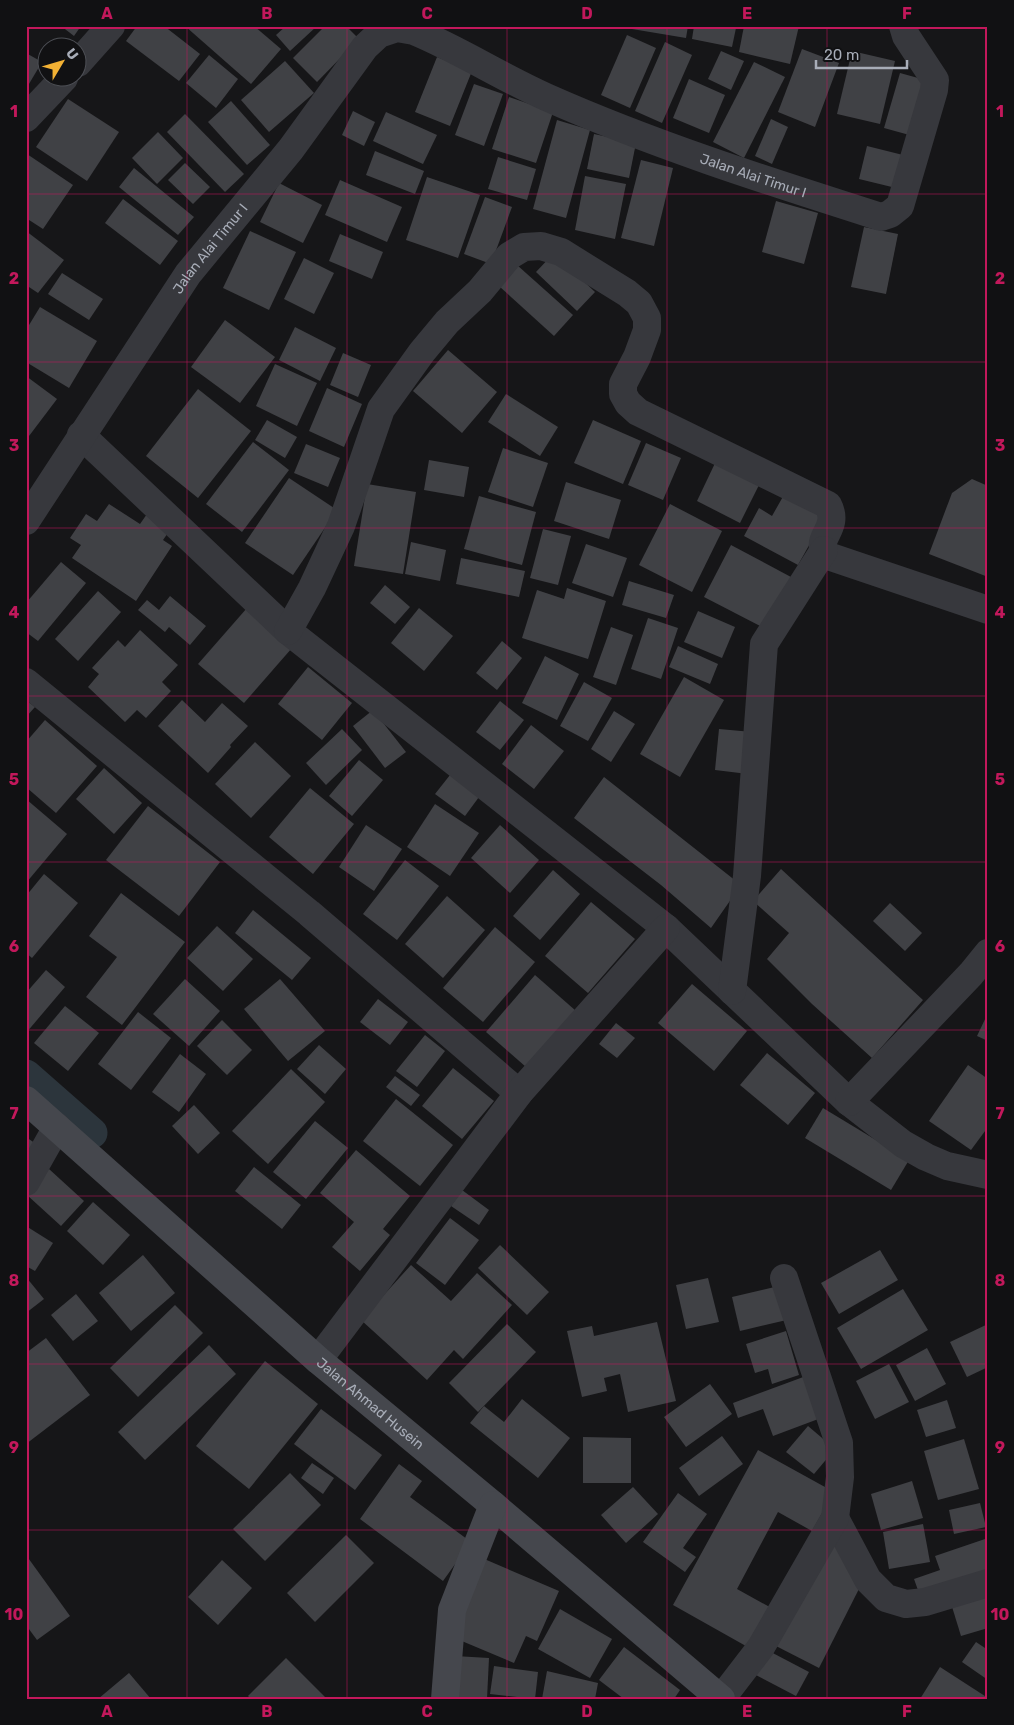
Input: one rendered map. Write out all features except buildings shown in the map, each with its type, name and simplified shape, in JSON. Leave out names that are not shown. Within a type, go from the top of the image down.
[{"type":"main road","name":"Jalan Ahmad Husein","points":[[26,1100],[318,1360],[493,1505],[721,1699]]},
{"type":"main road","points":[[445,1699],[452,1610],[493,1505]]},
{"type":"street","points":[[88,52],[111,26]]},
{"type":"street","name":"Jalan Alai Timur I","points":[[26,521],[188,274],[291,149],[365,47],[379,34],[398,28],[433,32],[545,97],[633,133],[784,186],[881,217],[890,214],[900,206],[934,90],[935,80],[906,36],[903,26]]},
{"type":"street","points":[[26,118],[54,88]]},
{"type":"street","points":[[288,632],[312,588],[341,526],[381,409],[422,352],[447,322],[480,291],[509,256],[524,247],[541,246],[561,252],[627,293],[639,303],[647,318],[648,330],[623,384],[623,394],[628,403],[638,412],[828,505],[832,521],[823,545],[824,550],[831,557],[988,610]]},
{"type":"street","points":[[81,435],[288,632],[666,928],[850,1102],[903,1144],[926,1157],[947,1166],[988,1175]]},
{"type":"street","points":[[732,991],[747,876],[764,644],[824,550]]},
{"type":"street","points":[[26,682],[309,913],[519,1093]]},
{"type":"street","points":[[318,1360],[519,1093],[666,928]]},
{"type":"street","points":[[850,1102],[971,974],[988,953]]},
{"type":"street","points":[[26,1182],[57,1127]]},
{"type":"street","points":[[721,1699],[761,1647],[835,1518],[840,1477],[839,1443],[784,1278]]},
{"type":"street","points":[[835,1518],[868,1580],[886,1598],[906,1604],[925,1602],[988,1583]]},
{"type":"waterway","points":[[26,1075],[92,1133]]}]
